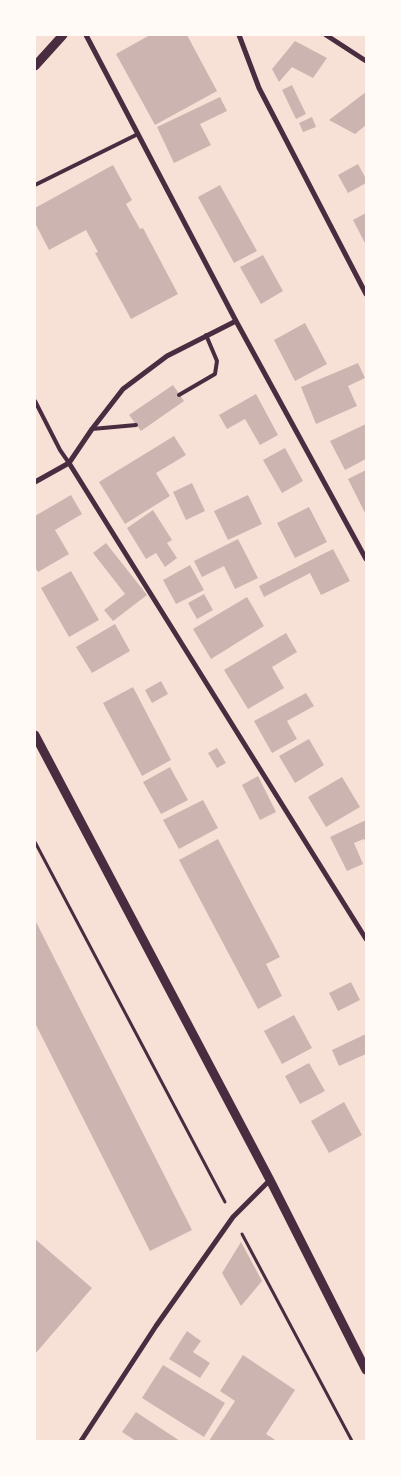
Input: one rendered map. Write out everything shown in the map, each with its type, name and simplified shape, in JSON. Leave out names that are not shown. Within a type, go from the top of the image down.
[{"type":"street","points":[[35,66],[63,35]]},
{"type":"street","points":[[86,35],[236,321],[366,559]]},
{"type":"street","points":[[238,35],[259,88],[366,294]]},
{"type":"street","points":[[326,35],[366,61]]},
{"type":"street","points":[[35,482],[69,463],[123,388],[167,356],[236,321]]},
{"type":"street","points":[[69,463],[366,939]]},
{"type":"street","points":[[35,735],[270,1180],[366,1370]]},
{"type":"street","points":[[81,1441],[156,1326],[233,1217],[270,1180]]},
{"type":"lane","points":[[35,185],[138,134]]},
{"type":"lane","points":[[179,395],[215,374],[217,361],[206,335]]},
{"type":"lane","points":[[35,401],[60,450],[69,463]]},
{"type":"lane","points":[[92,429],[136,426]]},
{"type":"path","points":[[35,842],[352,1441]]},
{"type":"building","points":[[150,35],[187,35],[217,91],[155,125],[116,54]]},
{"type":"building","points":[[295,41],[327,58],[313,78],[292,67],[279,82],[272,69]]},
{"type":"building","points":[[292,85],[306,114],[296,119],[282,90]]},
{"type":"building","points":[[366,92],[366,125],[355,134],[329,120]]},
{"type":"building","points":[[220,97],[227,111],[200,124],[211,145],[174,163],[157,127]]},
{"type":"building","points":[[312,117],[316,127],[303,132],[299,123]]},
{"type":"building","points":[[358,164],[366,179],[366,183],[348,193],[338,175]]},
{"type":"building","points":[[113,165],[132,200],[126,204],[140,229],[143,228],[178,294],[131,319],[95,253],[98,252],[86,230],[49,250],[35,223],[35,208]]},
{"type":"building","points":[[220,185],[257,251],[234,263],[198,197]]},
{"type":"building","points":[[366,213],[366,245],[353,220]]},
{"type":"building","points":[[263,255],[283,291],[261,304],[240,267]]},
{"type":"building","points":[[305,323],[327,364],[295,381],[274,340]]},
{"type":"building","points":[[358,363],[365,378],[348,386],[357,406],[316,424],[301,387]]},
{"type":"building","points":[[173,385],[184,401],[141,431],[129,415]]},
{"type":"building","points":[[256,394],[278,435],[260,445],[245,419],[227,429],[219,415]]},
{"type":"building","points":[[366,424],[366,459],[345,470],[330,441]]},
{"type":"building","points":[[174,436],[186,455],[156,473],[170,496],[125,524],[99,482]]},
{"type":"building","points":[[285,448],[303,481],[282,493],[263,460]]},
{"type":"building","points":[[366,470],[366,515],[348,479]]},
{"type":"building","points":[[192,483],[205,511],[186,520],[173,492]]},
{"type":"building","points":[[71,495],[82,514],[55,530],[69,554],[38,572],[35,567],[35,516]]},
{"type":"building","points":[[248,495],[262,524],[228,540],[214,511]]},
{"type":"building","points":[[309,507],[327,542],[295,558],[277,523]]},
{"type":"building","points":[[153,510],[172,540],[167,543],[177,558],[165,567],[156,553],[146,559],[127,528]]},
{"type":"building","points":[[238,539],[258,578],[235,589],[224,566],[202,577],[194,561]]},
{"type":"building","points":[[106,543],[147,595],[113,621],[104,610],[125,594],[93,553]]},
{"type":"building","points":[[333,549],[350,581],[321,595],[310,573],[264,597],[259,586]]},
{"type":"building","points":[[190,565],[204,590],[176,604],[163,580]]},
{"type":"building","points":[[71,571],[99,620],[69,637],[41,588]]},
{"type":"building","points":[[204,594],[213,610],[197,619],[188,603]]},
{"type":"building","points":[[247,597],[264,626],[211,659],[193,629]]},
{"type":"building","points":[[115,624],[130,651],[92,673],[76,647]]},
{"type":"building","points":[[286,633],[297,652],[272,667],[284,688],[248,709],[224,670]]},
{"type":"building","points":[[161,681],[168,694],[152,703],[145,690]]},
{"type":"building","points":[[133,687],[171,760],[142,776],[103,703]]},
{"type":"building","points":[[306,693],[314,706],[287,721],[297,739],[272,753],[254,721]]},
{"type":"building","points":[[309,739],[324,765],[295,783],[279,756]]},
{"type":"building","points":[[217,748],[226,763],[217,768],[208,753]]},
{"type":"building","points":[[170,767],[188,800],[161,814],[143,782]]},
{"type":"building","points":[[258,776],[276,812],[260,820],[242,785]]},
{"type":"building","points":[[342,777],[360,807],[326,827],[308,797]]},
{"type":"building","points":[[203,800],[218,828],[179,849],[163,820]]},
{"type":"building","points":[[366,820],[366,842],[364,839],[354,843],[363,864],[347,871],[330,837]]},
{"type":"building","points":[[218,839],[280,957],[266,964],[282,996],[258,1009],[179,860]]},
{"type":"building","points":[[35,920],[192,1230],[150,1251],[35,1023]]},
{"type":"building","points":[[351,982],[360,1000],[338,1011],[329,993]]},
{"type":"building","points":[[294,1015],[312,1048],[282,1064],[264,1031]]},
{"type":"building","points":[[366,1034],[366,1054],[339,1066],[332,1050]]},
{"type":"building","points":[[309,1063],[325,1091],[300,1104],[285,1076]]},
{"type":"building","points":[[344,1102],[362,1135],[329,1153],[311,1121]]},
{"type":"building","points":[[35,1239],[92,1288],[35,1354]]},
{"type":"building","points":[[241,1242],[262,1281],[241,1306],[222,1273]]},
{"type":"building","points":[[187,1331],[201,1341],[193,1352],[210,1363],[200,1378],[169,1359]]},
{"type":"building","points":[[243,1355],[295,1390],[266,1434],[277,1441],[209,1441],[235,1401],[220,1391]]},
{"type":"building","points":[[163,1365],[225,1403],[204,1437],[142,1398]]},
{"type":"building","points":[[136,1412],[180,1441],[136,1441],[122,1432]]}]
